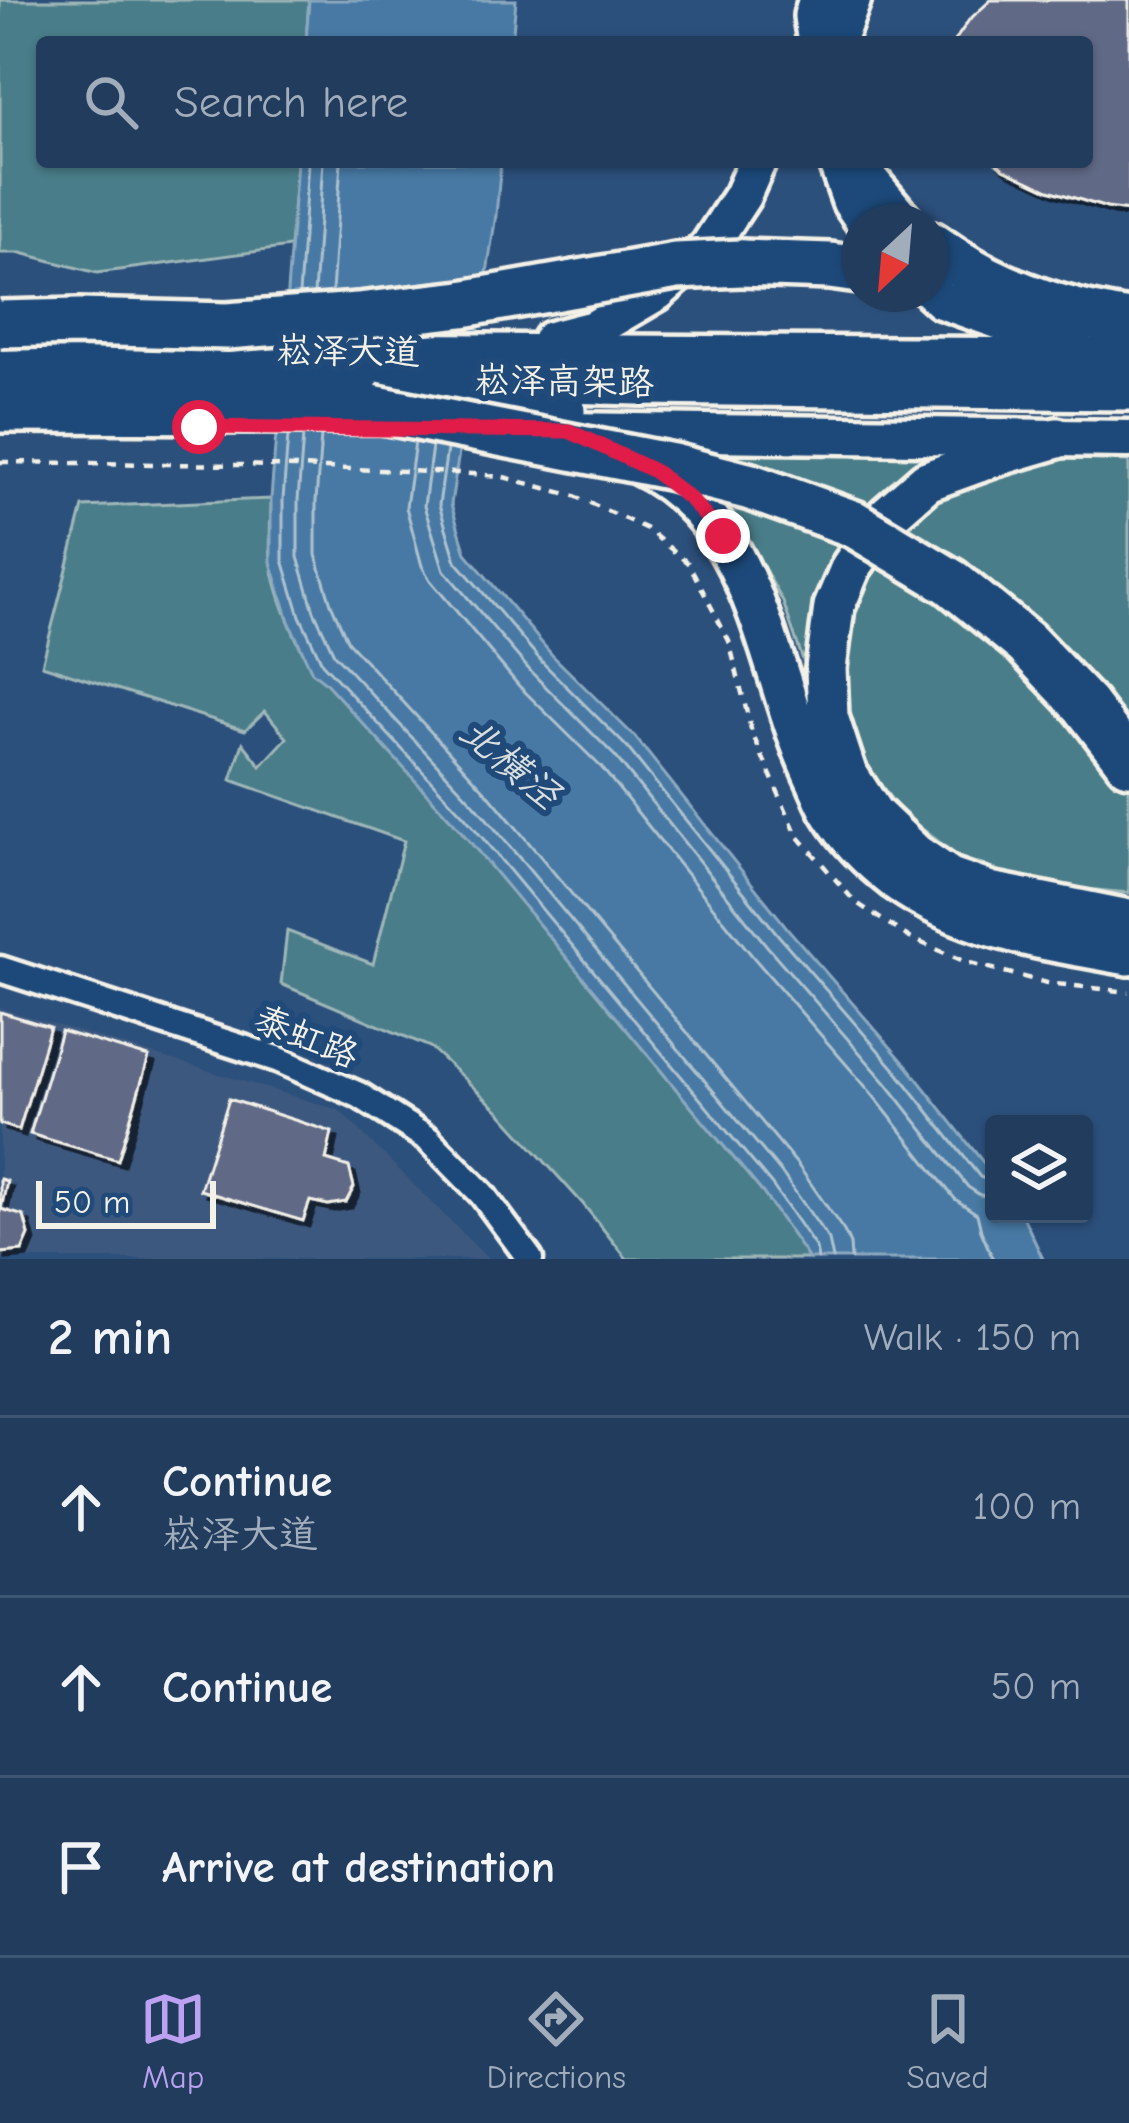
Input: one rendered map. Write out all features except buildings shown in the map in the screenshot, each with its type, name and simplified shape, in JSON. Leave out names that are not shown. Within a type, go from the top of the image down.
[{"type":"highway","points":[[820,36],[817,16],[822,0]]},
{"type":"highway","points":[[855,168],[884,204]]},
{"type":"highway","points":[[949,259],[1123,356]]},
{"type":"highway","points":[[0,324],[227,326],[462,304],[676,266],[741,262],[841,268]]},
{"type":"highway","points":[[949,295],[1088,338],[1123,356]]},
{"type":"highway","name":"崧泽高架路","points":[[0,365],[640,382],[1123,356]]},
{"type":"highway","points":[[372,408],[673,467],[752,487],[854,524],[951,582],[1026,643],[1085,704],[1129,762]]},
{"type":"highway","name":"崧泽高架路","points":[[0,409],[372,408],[1129,418]]},
{"type":"main road","points":[[796,36],[810,0]]},
{"type":"main road","points":[[838,36],[851,0]]},
{"type":"main road","points":[[499,352],[594,329],[657,292],[708,248],[754,168]]},
{"type":"main road","points":[[839,168],[852,204]]},
{"type":"main road","name":"崧泽大道","points":[[0,340],[499,352],[1123,356]]},
{"type":"main road","points":[[0,426],[1129,440]]},
{"type":"main road","points":[[569,431],[654,471],[690,499],[723,536],[746,577],[807,761],[832,814],[866,852],[898,881],[983,923],[1129,956]]},
{"type":"main road","points":[[1058,438],[927,481],[887,516],[851,567],[833,607],[826,668],[828,717],[846,772],[873,814],[915,854],[950,878],[990,892],[1129,920]]},
{"type":"street","name":"泰虹路","points":[[0,969],[277,1059],[359,1095],[428,1139],[482,1194],[530,1259]]},
{"type":"path","points":[[0,463],[243,465],[500,476]]},
{"type":"shaded area","points":[[0,1008],[339,1110],[488,1259],[0,1259]]},
{"type":"green space","points":[[0,0],[309,0],[306,36],[36,36],[36,168],[297,168],[290,247],[97,273],[21,253],[0,253]]},
{"type":"green space","points":[[696,446],[1129,461],[1129,893],[1042,885],[978,872],[903,814],[813,699],[783,602]]},
{"type":"green space","points":[[271,499],[270,551],[277,588],[298,643],[316,672],[456,825],[763,1193],[809,1259],[627,1259],[500,1112],[430,1047],[281,984],[287,931],[373,964],[404,841],[231,780],[243,743],[261,766],[287,738],[265,711],[245,730],[42,665],[83,507]]},
{"type":"water","points":[[309,0],[516,0],[513,36],[306,36]]},
{"type":"water","name":"北横泾","points":[[297,168],[500,168],[451,504],[466,553],[552,655],[635,737],[985,1165],[985,1223],[1026,1223],[1043,1259],[809,1259],[763,1193],[456,825],[312,672],[289,621],[271,562],[271,499]]},
{"type":"route","points":[[199,427],[569,431],[654,471],[690,499],[723,536]]}]
